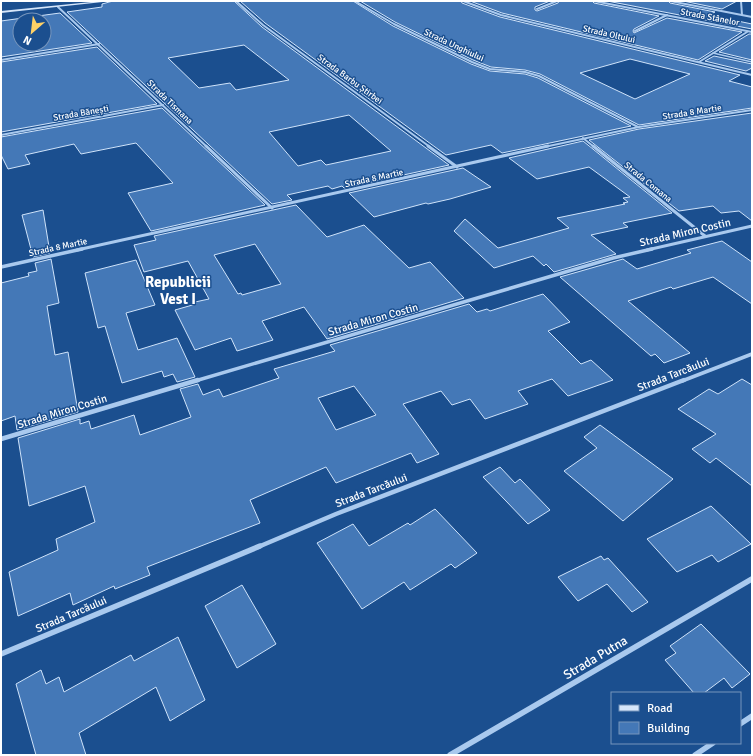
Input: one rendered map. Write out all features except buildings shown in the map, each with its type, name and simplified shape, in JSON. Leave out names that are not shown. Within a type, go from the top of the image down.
[{"type":"street","points":[[1,12],[110,1]]},
{"type":"street","name":"Strada Barbu Știrbei","points":[[236,1],[263,25],[457,167]]},
{"type":"street","name":"Strada Unghiului","points":[[355,1],[394,24],[472,62],[490,69],[525,72],[539,76],[639,127]]},
{"type":"street","name":"Strada Oltului","points":[[463,1],[501,15],[752,75]]},
{"type":"street","points":[[537,9],[557,1]]},
{"type":"street","name":"Strada Stânelor","points":[[594,1],[752,32]]},
{"type":"street","points":[[670,1],[752,17]]},
{"type":"street","points":[[741,1],[742,15]]},
{"type":"street","name":"Strada Tismana","points":[[58,7],[272,208]]},
{"type":"street","points":[[635,31],[667,15]]},
{"type":"street","points":[[699,62],[748,31]]},
{"type":"street","points":[[1,60],[99,44]]},
{"type":"street","name":"Strada Bănești","points":[[1,135],[163,105]]},
{"type":"street","name":"Strada 8 Martie","points":[[1,267],[583,138],[639,127],[752,110]]},
{"type":"street","name":"Strada Comana","points":[[583,138],[705,236]]},
{"type":"street","name":"Strada Miron Costin","points":[[1,439],[613,258],[752,226]]},
{"type":"street","name":"Strada Tarcăului","points":[[1,654],[336,514],[752,354]]},
{"type":"street","name":"Strada Putna","points":[[450,755],[752,579]]},
{"type":"street","points":[[741,723],[752,716]]},
{"type":"street","points":[[695,755],[712,744]]},
{"type":"lane","points":[[602,2],[606,1]]},
{"type":"lane","points":[[713,53],[752,62]]},
{"type":"district","name":"Republicii Vest I","points":[[178,290]]}]
